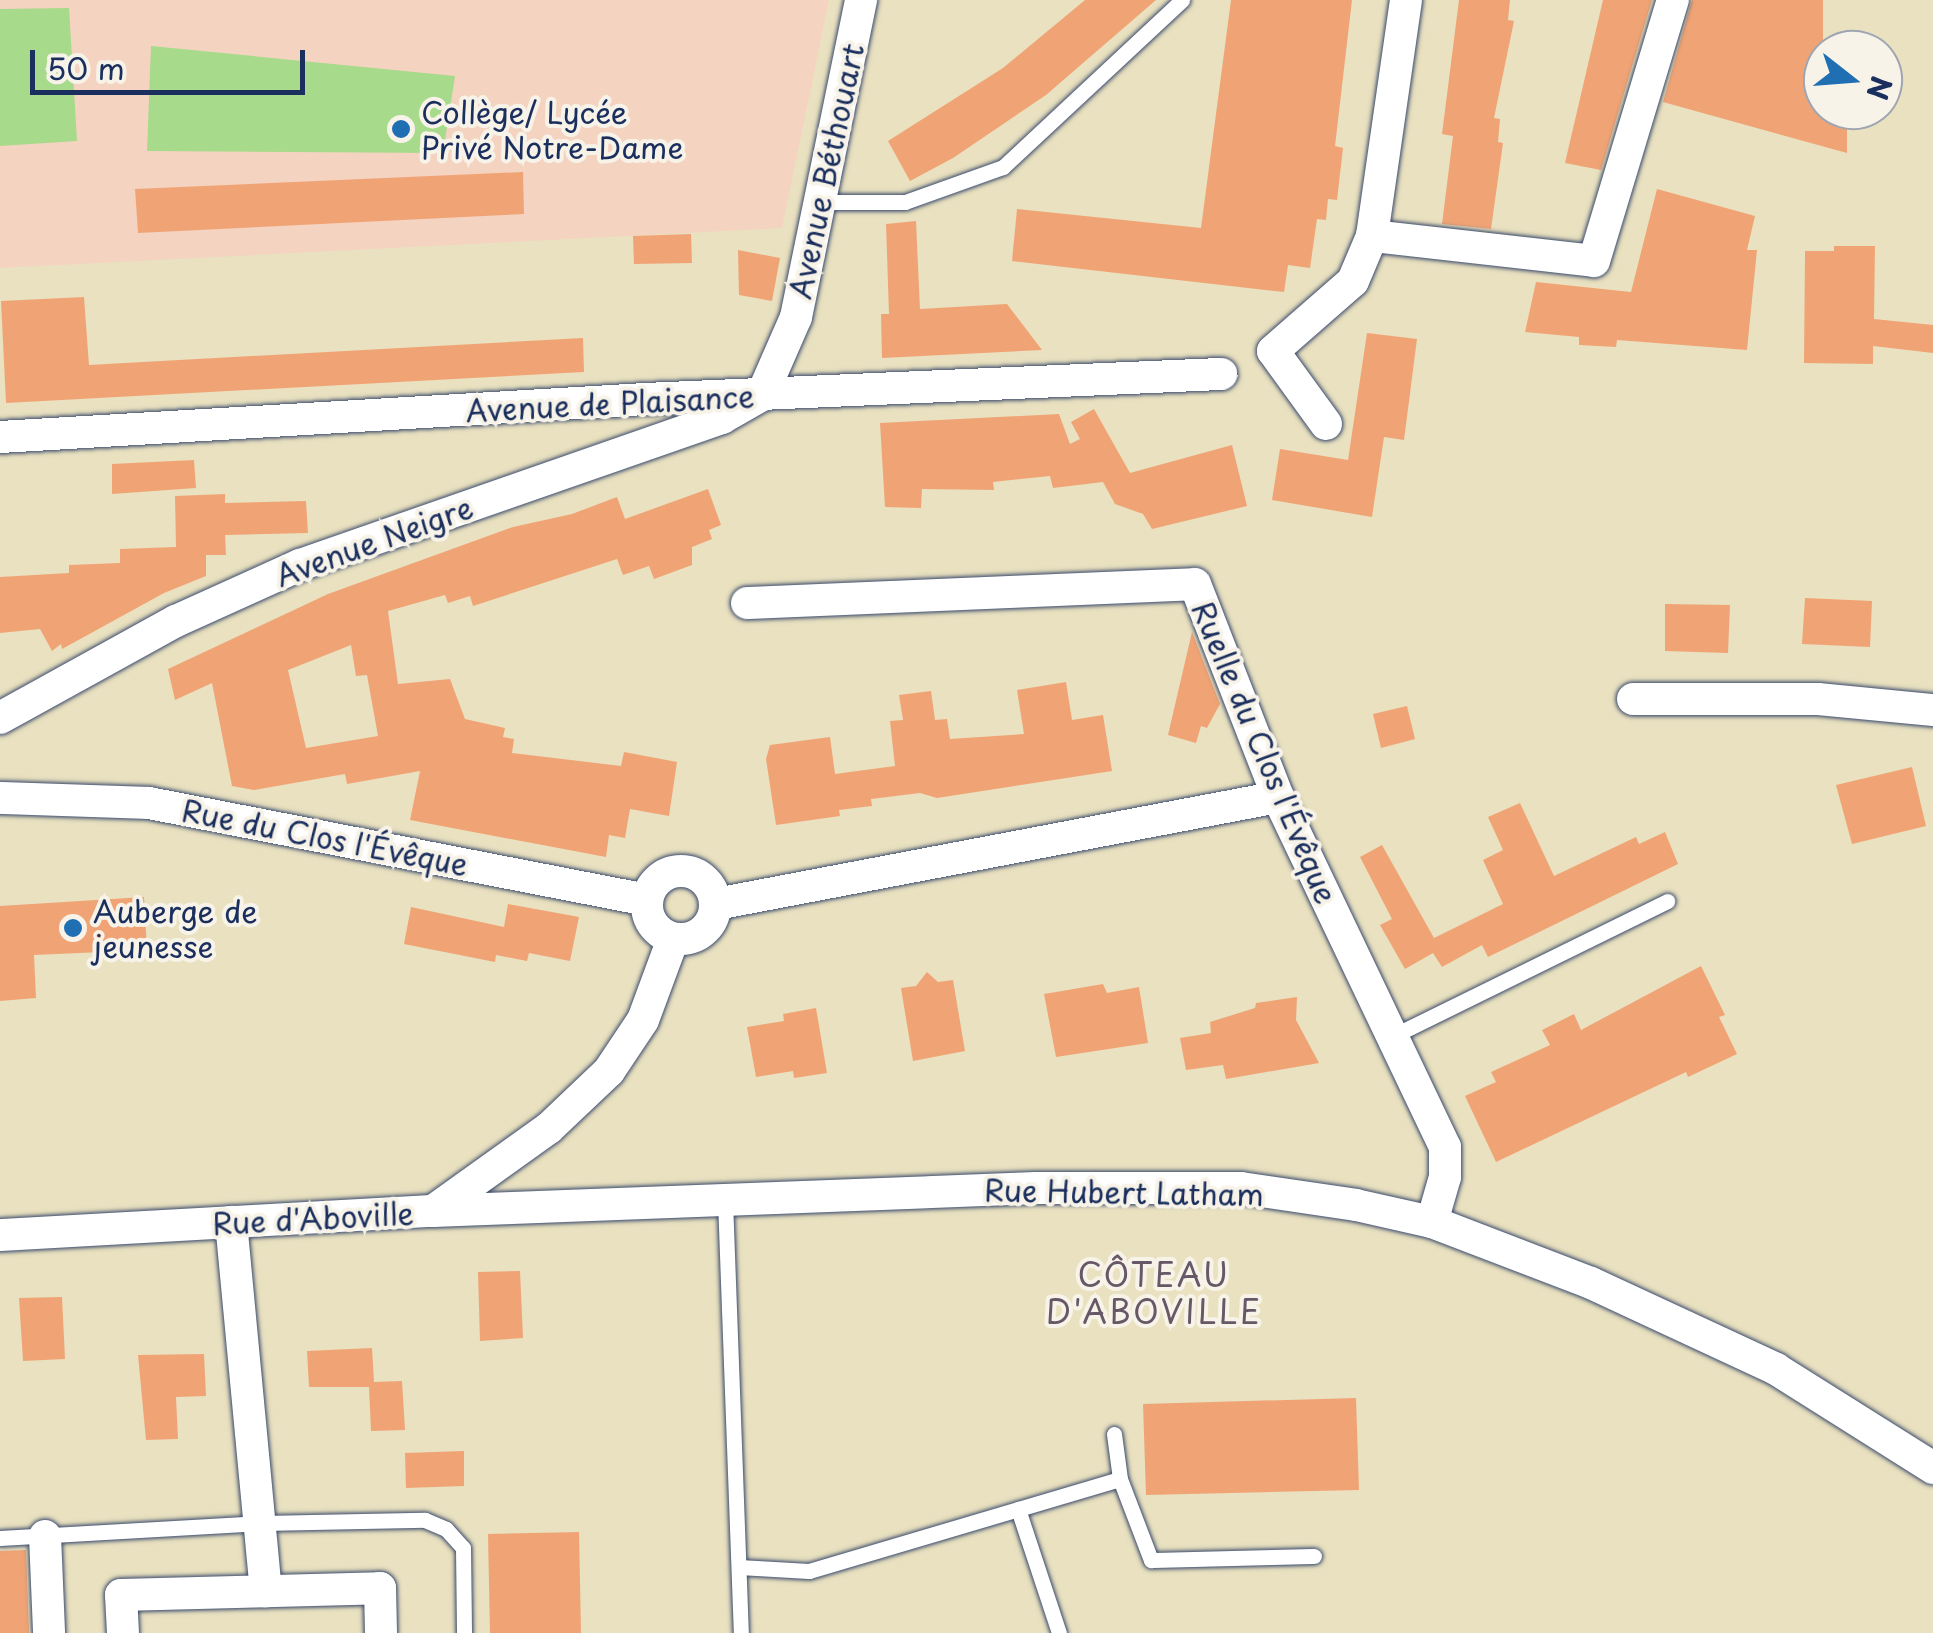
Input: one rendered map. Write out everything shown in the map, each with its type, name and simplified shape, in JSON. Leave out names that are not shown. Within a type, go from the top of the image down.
[{"type":"street","name":"Avenue Béthouart","points":[[762,395],[786,342],[821,202],[861,0]]},
{"type":"street","points":[[1326,424],[1274,351],[1352,281],[1372,236],[1406,0]]},
{"type":"street","points":[[1372,236],[1594,261],[1672,0]]},
{"type":"street","name":"Avenue de Plaisance","points":[[0,438],[762,395],[1221,374]]},
{"type":"street","name":"Avenue Neigre","points":[[0,718],[176,621],[300,565],[722,418],[762,395]]},
{"type":"street","name":"Ruelle du Clos l'Évêque","points":[[747,603],[1195,584],[1278,797],[1445,1146],[1445,1177],[1432,1222]]},
{"type":"street","points":[[1633,699],[1818,699],[1933,710]]},
{"type":"street","points":[[716,904],[1278,797]]},
{"type":"street","name":"Rue du Clos l'Évêque","points":[[0,798],[148,803],[647,900]]},
{"type":"street","points":[[683,871],[709,885],[716,904],[703,932],[684,940],[673,939],[650,920],[647,900],[663,876],[683,871]]},
{"type":"street","name":"Rue d'Aboville","points":[[0,1235],[433,1211],[549,1128],[609,1071],[643,1020],[673,939]]},
{"type":"street","name":"Rue Hubert Latham","points":[[433,1211],[1036,1188],[1241,1188],[1432,1222],[1591,1283],[1776,1369],[1933,1468]]},
{"type":"street","points":[[231,1222],[266,1591]]},
{"type":"street","points":[[45,1536],[49,1633]]},
{"type":"street","points":[[122,1633],[122,1595],[380,1588],[381,1633]]},
{"type":"lane","points":[[821,202],[905,202],[1003,167],[1182,0]]},
{"type":"lane","points":[[1391,1037],[1666,901]]},
{"type":"lane","points":[[724,1200],[741,1633]]},
{"type":"lane","points":[[1114,1434],[1120,1479],[1151,1560],[1314,1556]]},
{"type":"lane","points":[[739,1567],[809,1571],[1120,1479]]},
{"type":"lane","points":[[1018,1509],[1059,1633]]},
{"type":"lane","points":[[0,1538],[262,1523],[425,1520],[446,1529],[463,1548],[464,1633]]},
{"type":"shaded area","name":"Collège/ Lycée Privé Notre-Dame","points":[[0,0],[829,0],[782,228],[0,268]]},
{"type":"green space","points":[[69,8],[77,141],[0,146],[0,9]]},
{"type":"green space","points":[[151,46],[455,76],[443,153],[147,151]]},
{"type":"building","points":[[1085,0],[1156,0],[1046,95],[953,158],[910,181],[888,141],[1003,68]]},
{"type":"building","points":[[1231,0],[1352,0],[1335,146],[1343,148],[1337,200],[1328,199],[1326,220],[1317,219],[1310,268],[1288,265],[1284,292],[1012,261],[1017,209],[1201,228]]},
{"type":"building","points":[[1459,0],[1510,0],[1508,20],[1514,21],[1494,118],[1500,119],[1498,142],[1503,143],[1491,229],[1442,224],[1453,136],[1442,134]]},
{"type":"building","points":[[1603,0],[1652,0],[1601,170],[1565,163]]},
{"type":"building","points":[[1692,0],[1823,0],[1823,30],[1803,30],[1803,130],[1847,130],[1847,153],[1663,102]]},
{"type":"building","points":[[523,172],[524,214],[138,233],[135,189]]},
{"type":"building","points":[[1657,189],[1755,216],[1747,250],[1757,250],[1747,350],[1617,340],[1616,347],[1579,345],[1579,337],[1525,332],[1536,282],[1631,292]]},
{"type":"building","points":[[916,221],[920,309],[1007,304],[1042,350],[882,358],[881,314],[889,314],[886,224]]},
{"type":"building","points":[[691,234],[692,263],[634,264],[633,236]]},
{"type":"building","points":[[1834,246],[1875,246],[1874,319],[1933,325],[1933,353],[1873,346],[1873,364],[1804,363],[1805,251],[1834,251]]},
{"type":"building","points":[[738,250],[780,258],[772,301],[739,295]]},
{"type":"building","points":[[84,297],[89,365],[583,338],[584,372],[6,403],[1,301]]},
{"type":"building","points":[[1367,333],[1417,339],[1404,440],[1384,437],[1372,517],[1272,500],[1280,449],[1348,460]]},
{"type":"building","points":[[1094,409],[1130,473],[1232,445],[1247,506],[1152,529],[1143,514],[1115,504],[1103,482],[1053,488],[1050,476],[993,482],[994,490],[922,489],[921,508],[885,507],[880,423],[1059,414],[1070,444],[1080,439],[1071,422]]},
{"type":"building","points":[[194,460],[196,488],[112,494],[112,464]]},
{"type":"building","points":[[708,489],[721,525],[709,530],[712,539],[692,547],[692,565],[654,579],[649,566],[623,575],[617,559],[473,606],[470,596],[448,603],[445,595],[388,611],[398,684],[450,679],[465,719],[505,728],[503,737],[514,739],[512,753],[621,766],[624,752],[677,762],[669,816],[630,809],[625,838],[609,835],[606,857],[410,820],[420,771],[347,784],[345,774],[254,790],[232,786],[212,683],[175,700],[168,669],[328,594],[513,527],[572,514],[617,497],[625,519]],"holes":[[[351,645],[356,676],[367,675],[378,736],[306,748],[288,670]]]},
{"type":"building","points":[[225,494],[225,503],[306,501],[308,533],[225,535],[226,555],[206,555],[206,576],[164,593],[62,649],[61,644],[52,651],[40,629],[0,633],[0,577],[69,573],[69,565],[120,563],[120,549],[176,547],[175,496]]},
{"type":"building","points":[[1805,598],[1872,601],[1870,647],[1802,644]]},
{"type":"building","points":[[1665,604],[1730,605],[1728,653],[1665,651]]},
{"type":"building","points":[[1192,632],[1220,704],[1207,728],[1201,726],[1196,743],[1168,735]]},
{"type":"building","points":[[1066,682],[1072,720],[1103,715],[1112,771],[937,798],[920,793],[871,799],[872,806],[839,810],[840,816],[776,825],[766,759],[770,745],[830,737],[835,774],[895,766],[890,721],[903,720],[899,695],[931,691],[935,720],[947,719],[950,739],[1024,734],[1017,690]]},
{"type":"building","points":[[1407,706],[1415,739],[1381,748],[1373,714]]},
{"type":"building","points":[[1912,767],[1926,826],[1852,844],[1836,785]]},
{"type":"building","points":[[1520,803],[1554,876],[1636,837],[1639,844],[1665,832],[1678,864],[1488,957],[1482,945],[1442,967],[1433,953],[1405,969],[1380,925],[1392,919],[1360,857],[1382,845],[1434,938],[1503,904],[1483,860],[1503,850],[1488,817]]},
{"type":"building","name":"Auberge de jeunesse","points":[[144,897],[147,950],[34,955],[36,998],[0,1001],[0,906]]},
{"type":"building","points":[[508,904],[579,917],[570,961],[529,953],[527,961],[496,955],[495,962],[404,944],[411,907],[504,927]]},
{"type":"building","points":[[1701,966],[1725,1015],[1719,1017],[1737,1054],[1688,1077],[1686,1072],[1496,1162],[1465,1096],[1496,1082],[1491,1072],[1550,1045],[1542,1030],[1574,1014],[1581,1030]]},
{"type":"building","points":[[927,972],[938,982],[953,980],[965,1051],[913,1061],[901,988],[916,986]]},
{"type":"building","points":[[1103,984],[1107,993],[1139,987],[1148,1043],[1056,1057],[1044,994]]},
{"type":"building","points":[[1297,997],[1296,1020],[1319,1063],[1226,1079],[1223,1065],[1186,1070],[1180,1038],[1211,1033],[1210,1022],[1255,1008],[1256,1003]]},
{"type":"building","points":[[816,1008],[827,1073],[794,1078],[793,1071],[756,1077],[747,1027],[784,1021],[783,1014]]},
{"type":"building","points":[[520,1271],[523,1338],[480,1341],[478,1272]]},
{"type":"building","points":[[62,1297],[65,1359],[23,1361],[19,1298]]},
{"type":"building","points":[[372,1348],[374,1382],[402,1381],[405,1430],[371,1431],[369,1387],[309,1387],[307,1351]]},
{"type":"building","points":[[204,1354],[206,1396],[176,1397],[178,1439],[146,1440],[138,1355]]},
{"type":"building","points":[[1356,1398],[1359,1490],[1146,1495],[1143,1404]]},
{"type":"building","points":[[464,1451],[464,1486],[406,1488],[405,1453]]},
{"type":"building","points":[[579,1532],[581,1633],[490,1633],[488,1534]]},
{"type":"building","points":[[26,1550],[29,1633],[0,1633],[0,1551]]},
{"type":"place","name":"Collège/ Lycée Privé Notre-Dame","points":[[401,129]]},
{"type":"place","name":"Auberge de jeunesse","points":[[73,928]]},
{"type":"district","name":"CÔTEAU D'ABOVILLE","points":[[1154,1294]]}]
